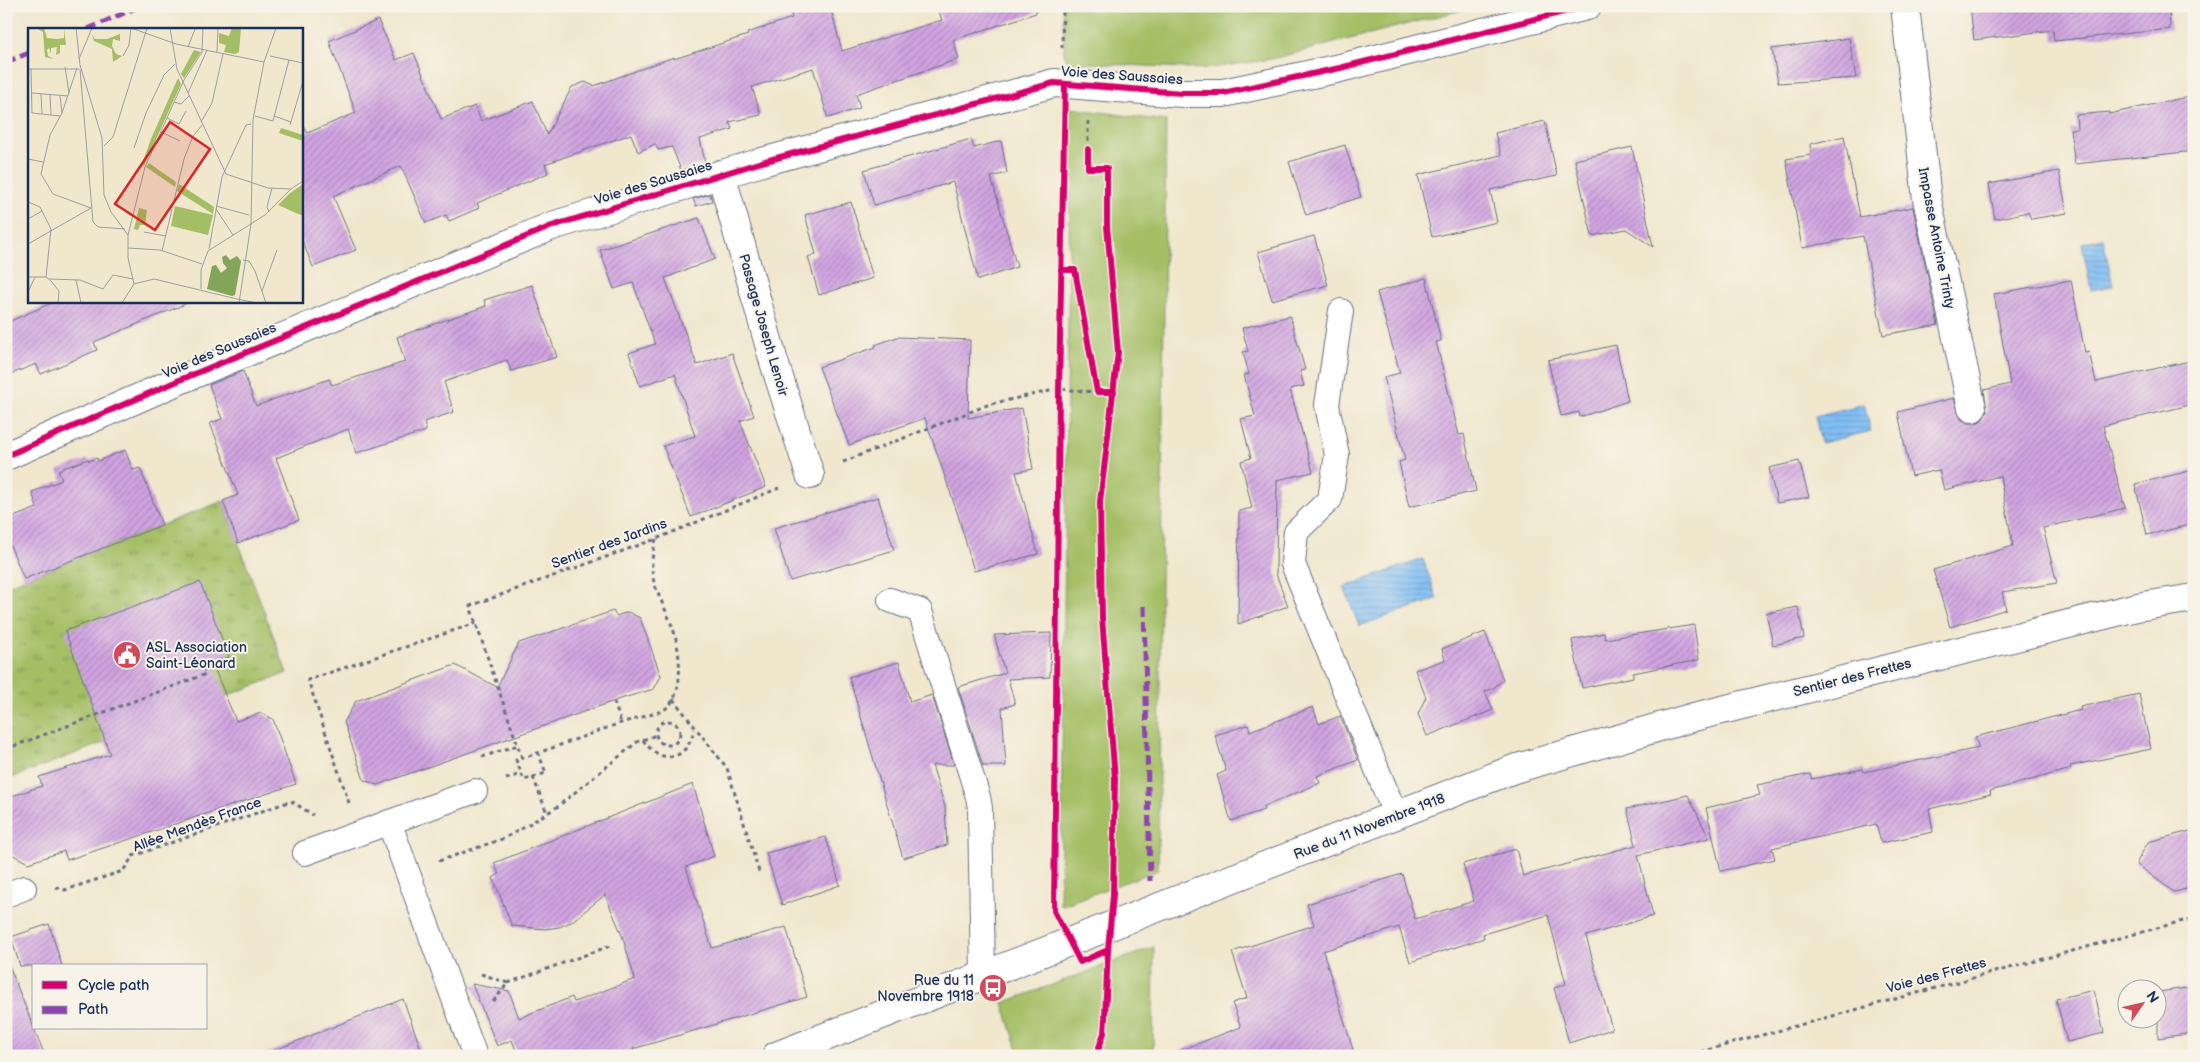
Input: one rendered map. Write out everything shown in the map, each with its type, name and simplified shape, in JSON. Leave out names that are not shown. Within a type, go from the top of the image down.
[{"type":"street","name":"Voie des Saussaies","points":[[6,456],[182,379],[552,226],[722,174],[1054,83],[1182,93],[1223,93],[1340,68],[1587,6]]},
{"type":"street","name":"Impasse Antoine Trinty","points":[[1905,6],[1927,198],[1972,408]]},
{"type":"street","name":"Passage Joseph Lenoir","points":[[722,174],[774,362],[810,475]]},
{"type":"street","name":"Sentier des Frettes","points":[[1514,769],[1713,712],[2137,606],[2194,598]]},
{"type":"street","name":"Rue du 11 Novembre 1918","points":[[776,1056],[1514,769]]},
{"type":"lane","points":[[1341,311],[1327,406],[1336,456],[1330,499],[1296,532],[1293,564],[1396,816]]},
{"type":"lane","points":[[890,600],[920,611],[978,797],[980,808],[983,976]]},
{"type":"lane","points":[[305,852],[475,791]]},
{"type":"lane","points":[[389,822],[475,1056]]},
{"type":"path","points":[[1063,6],[1062,68],[1065,84]]},
{"type":"path","points":[[1088,149],[1089,112]]},
{"type":"path","points":[[538,752],[546,773],[524,780],[516,760],[538,752],[621,723],[665,709],[673,699],[679,679],[679,651],[674,631],[651,576],[652,555],[656,539]]},
{"type":"path","points":[[349,803],[308,680],[476,623],[522,758]]},
{"type":"path","points":[[6,749],[206,674],[204,668]]},
{"type":"path","points":[[149,689],[152,694]]},
{"type":"path","points":[[673,699],[727,768],[760,875]]},
{"type":"path","points":[[614,702],[621,723]]},
{"type":"path","points":[[666,721],[676,726],[679,732],[678,740],[671,745],[663,744],[656,735],[659,725],[666,721]]},
{"type":"path","points":[[643,740],[648,748],[661,757],[676,756],[690,744],[694,728]]},
{"type":"path","points":[[431,864],[505,838],[547,813],[636,742],[656,735]]},
{"type":"path","points":[[482,757],[518,745]]},
{"type":"path","points":[[533,777],[547,813]]},
{"type":"path","points":[[508,982],[610,946]]},
{"type":"green space","points":[[1063,6],[1478,6],[1272,59],[1205,69],[1068,62],[1064,54]]},
{"type":"green space","points":[[1071,108],[1166,121],[1158,870],[1060,906]]},
{"type":"green space","points":[[223,501],[287,673],[6,780],[6,586]]},
{"type":"green space","points":[[1154,947],[1153,1056],[1020,1056],[1003,1003]]},
{"type":"water","points":[[2103,238],[2113,286],[2091,290],[2082,243]]},
{"type":"water","points":[[1864,404],[1871,431],[1821,443],[1815,416]]},
{"type":"water","points":[[1423,559],[1437,599],[1359,626],[1344,587]]},
{"type":"building","points":[[789,6],[830,6],[842,51],[942,20],[937,6],[1035,6],[1036,13],[953,40],[959,59],[856,94],[860,108],[828,118],[813,68],[752,87],[761,115],[729,122],[732,129],[700,139],[705,163],[681,170],[672,147],[658,150],[655,144],[638,152],[631,134],[545,164],[548,173],[477,203],[479,208],[449,221],[446,215],[426,223],[401,166],[333,196],[356,250],[313,267],[302,240],[302,123],[307,133],[356,113],[329,41],[378,20],[396,60],[414,53],[441,119],[475,106],[481,121],[533,101],[547,135],[572,87],[585,82],[594,86],[674,57],[674,59],[748,35],[747,33],[792,18]]},
{"type":"building","points":[[1970,6],[2169,6],[2170,29],[2054,41],[2053,30],[1974,40]]},
{"type":"building","points":[[1849,38],[1856,78],[1778,83],[1772,49]]},
{"type":"building","points":[[2192,96],[2194,151],[2075,164],[2070,129],[2077,129],[2076,115],[2109,112],[2109,114]]},
{"type":"building","points":[[1545,121],[1557,176],[1490,190],[1497,222],[1432,237],[1418,175],[1501,155],[1495,133]]},
{"type":"building","points":[[1844,136],[1860,217],[1913,207],[1938,325],[1883,335],[1863,236],[1802,248],[1786,159],[1811,155],[1810,144]]},
{"type":"building","points":[[971,139],[974,148],[1001,141],[1007,173],[991,177],[1017,267],[978,280],[953,182],[874,205],[864,170]]},
{"type":"building","points":[[1345,145],[1361,197],[1306,215],[1289,162]]},
{"type":"building","points":[[1632,147],[1653,247],[1626,229],[1592,236],[1575,160]]},
{"type":"building","points":[[2059,171],[2067,213],[2031,219],[2028,212],[1995,219],[1989,184]]},
{"type":"building","points":[[710,194],[712,201],[696,206],[693,199]]},
{"type":"building","points":[[851,202],[873,278],[819,295],[808,257],[816,254],[805,215]]},
{"type":"building","points":[[699,218],[715,259],[665,278],[697,365],[732,353],[754,416],[740,421],[766,487],[691,517],[663,446],[695,436],[675,374],[640,386],[629,353],[655,344],[633,283],[614,289],[600,250]]},
{"type":"building","points":[[1314,236],[1328,285],[1272,300],[1258,252]]},
{"type":"building","points":[[1426,278],[1441,341],[1436,342],[1459,435],[1464,434],[1476,491],[1409,507],[1399,462],[1405,460],[1384,377],[1400,373],[1377,292]]},
{"type":"building","points":[[2071,280],[2085,353],[2089,352],[2096,382],[2194,360],[2194,404],[2103,426],[2125,508],[2043,528],[2057,583],[2002,592],[2006,609],[1950,627],[1933,570],[2013,546],[2000,476],[1944,490],[1939,470],[1911,476],[1898,412],[1954,398],[1961,419],[1968,423],[1976,423],[1982,420],[1987,412],[1984,390],[2010,384],[1994,294]]},
{"type":"building","points":[[532,285],[557,357],[511,371],[507,360],[444,382],[454,412],[424,422],[426,431],[356,453],[348,429],[276,458],[299,520],[238,543],[223,501],[238,495],[210,423],[222,419],[209,385],[243,371],[256,406],[329,379],[332,385],[405,362],[397,337],[486,306],[484,300]]},
{"type":"building","points":[[54,302],[190,302],[94,342],[97,350],[41,374],[36,364],[6,376],[6,323]]},
{"type":"building","points":[[1290,316],[1305,370],[1300,371],[1304,386],[1290,389],[1313,472],[1277,480],[1276,574],[1288,606],[1238,624],[1239,511],[1252,508],[1241,461],[1251,458],[1241,419],[1255,416],[1244,375],[1249,374],[1243,352],[1248,351],[1242,328]]},
{"type":"building","points":[[897,337],[970,340],[968,418],[1022,408],[1033,469],[1016,472],[1038,554],[974,571],[958,515],[925,418],[849,445],[819,367],[876,347],[875,345]]},
{"type":"building","points":[[1616,345],[1628,401],[1580,417],[1579,412],[1561,416],[1548,360]]},
{"type":"building","points":[[125,450],[133,470],[140,468],[162,525],[24,579],[6,535],[6,520],[37,508],[32,492],[62,480],[58,470],[88,459],[89,461],[97,458],[98,461]]},
{"type":"building","points":[[1799,461],[1809,497],[1777,503],[1769,468]]},
{"type":"building","points":[[2194,470],[2194,524],[2147,535],[2135,484]]},
{"type":"building","points":[[878,497],[894,550],[790,581],[774,528]]},
{"type":"building","points":[[200,582],[229,657],[212,663],[236,721],[261,713],[273,719],[296,784],[67,860],[64,851],[28,863],[6,851],[6,798],[42,786],[39,777],[110,754],[65,631]]},
{"type":"building","points":[[1798,607],[1804,638],[1773,645],[1766,613]]},
{"type":"building","points":[[613,611],[616,616],[628,612],[640,618],[661,676],[654,689],[620,699],[377,785],[364,780],[344,722],[356,701],[455,665],[497,687],[519,643]]},
{"type":"building","points":[[1694,625],[1699,660],[1633,673],[1633,677],[1582,688],[1572,640],[1604,633],[1605,639]]},
{"type":"building","points":[[1485,632],[1503,680],[1492,689],[1485,691],[1493,710],[1427,736],[1418,714],[1426,697],[1415,670],[1445,660],[1442,649]]},
{"type":"building","points":[[1051,633],[1050,677],[1008,679],[1015,704],[1002,708],[1006,766],[983,766],[958,687],[1005,673],[994,635]]},
{"type":"building","points":[[899,662],[910,702],[932,695],[954,765],[932,765],[945,807],[947,845],[903,858],[849,677]]},
{"type":"building","points":[[2139,694],[2151,749],[2070,766],[2071,769],[1990,791],[1991,794],[1929,809],[1933,832],[1881,843],[1876,824],[1772,848],[1775,859],[1721,871],[1706,808],[1760,795],[1757,785],[1810,774],[1812,779],[1863,769],[1864,772],[1979,748],[1975,737],[2081,710],[2080,707]]},
{"type":"building","points":[[1313,707],[1319,724],[1340,716],[1358,760],[1317,776],[1320,783],[1263,807],[1264,810],[1231,821],[1217,775],[1226,771],[1215,735],[1248,725],[1250,731]]},
{"type":"building","points":[[693,784],[714,856],[686,867],[712,948],[786,927],[807,997],[633,1049],[635,1056],[518,1056],[512,1040],[497,1046],[472,984],[509,991],[519,1018],[572,997],[574,1002],[635,979],[622,935],[605,895],[571,922],[559,927],[545,929],[512,926],[493,878],[499,874],[494,863]]},
{"type":"building","points":[[1688,795],[1709,838],[1638,855],[1653,916],[1586,936],[1612,1029],[1569,1043],[1554,988],[1566,984],[1548,915],[1483,934],[1484,938],[1410,962],[1399,927],[1323,951],[1355,1056],[1173,1056],[1173,1053],[1241,1027],[1232,1003],[1247,998],[1232,952],[1314,925],[1307,904],[1402,874],[1415,919],[1474,901],[1463,864],[1516,849],[1523,876],[1636,845],[1627,809]]},
{"type":"building","points":[[2194,830],[2194,887],[2174,892],[2136,864],[2148,842]]},
{"type":"building","points":[[826,837],[840,885],[782,905],[766,853]]},
{"type":"building","points":[[49,924],[61,964],[20,966],[11,937]]},
{"type":"building","points":[[6,963],[8,963],[32,1023],[32,1030],[35,1030],[45,1056],[6,1056]]},
{"type":"building","points":[[2194,987],[2194,1033],[2158,1038],[2158,1030],[2168,1030],[2168,991]]},
{"type":"building","points":[[2094,990],[2104,1033],[2067,1042],[2056,999]]},
{"type":"building","points":[[403,999],[421,1049],[404,1056],[266,1056],[265,1054]]},
{"type":"marked path","points":[[90,28],[140,6]]},
{"type":"marked path","points":[[6,62],[28,53]]},
{"type":"marked path","points":[[1144,606],[1150,881]]},
{"type":"cycle path","points":[[6,456],[182,379],[552,226],[762,162],[1054,83],[1182,93],[1223,93],[1340,68],[1587,6]]},
{"type":"cycle path","points":[[1065,84],[1059,389],[1054,911],[1080,962],[1108,950]]},
{"type":"cycle path","points":[[1088,149],[1088,168],[1107,168],[1107,226],[1118,352],[1100,502],[1102,618],[1115,779],[1113,895],[1104,1033],[1096,1056]]},
{"type":"cycle path","points":[[1061,270],[1075,270],[1097,392],[1114,392]]},
{"type":"place","name":"ASL Association Saint-Léonard","points":[[127,655]]},
{"type":"place","name":"Rue du 11 Novembre 1918","points":[[993,988]]}]
